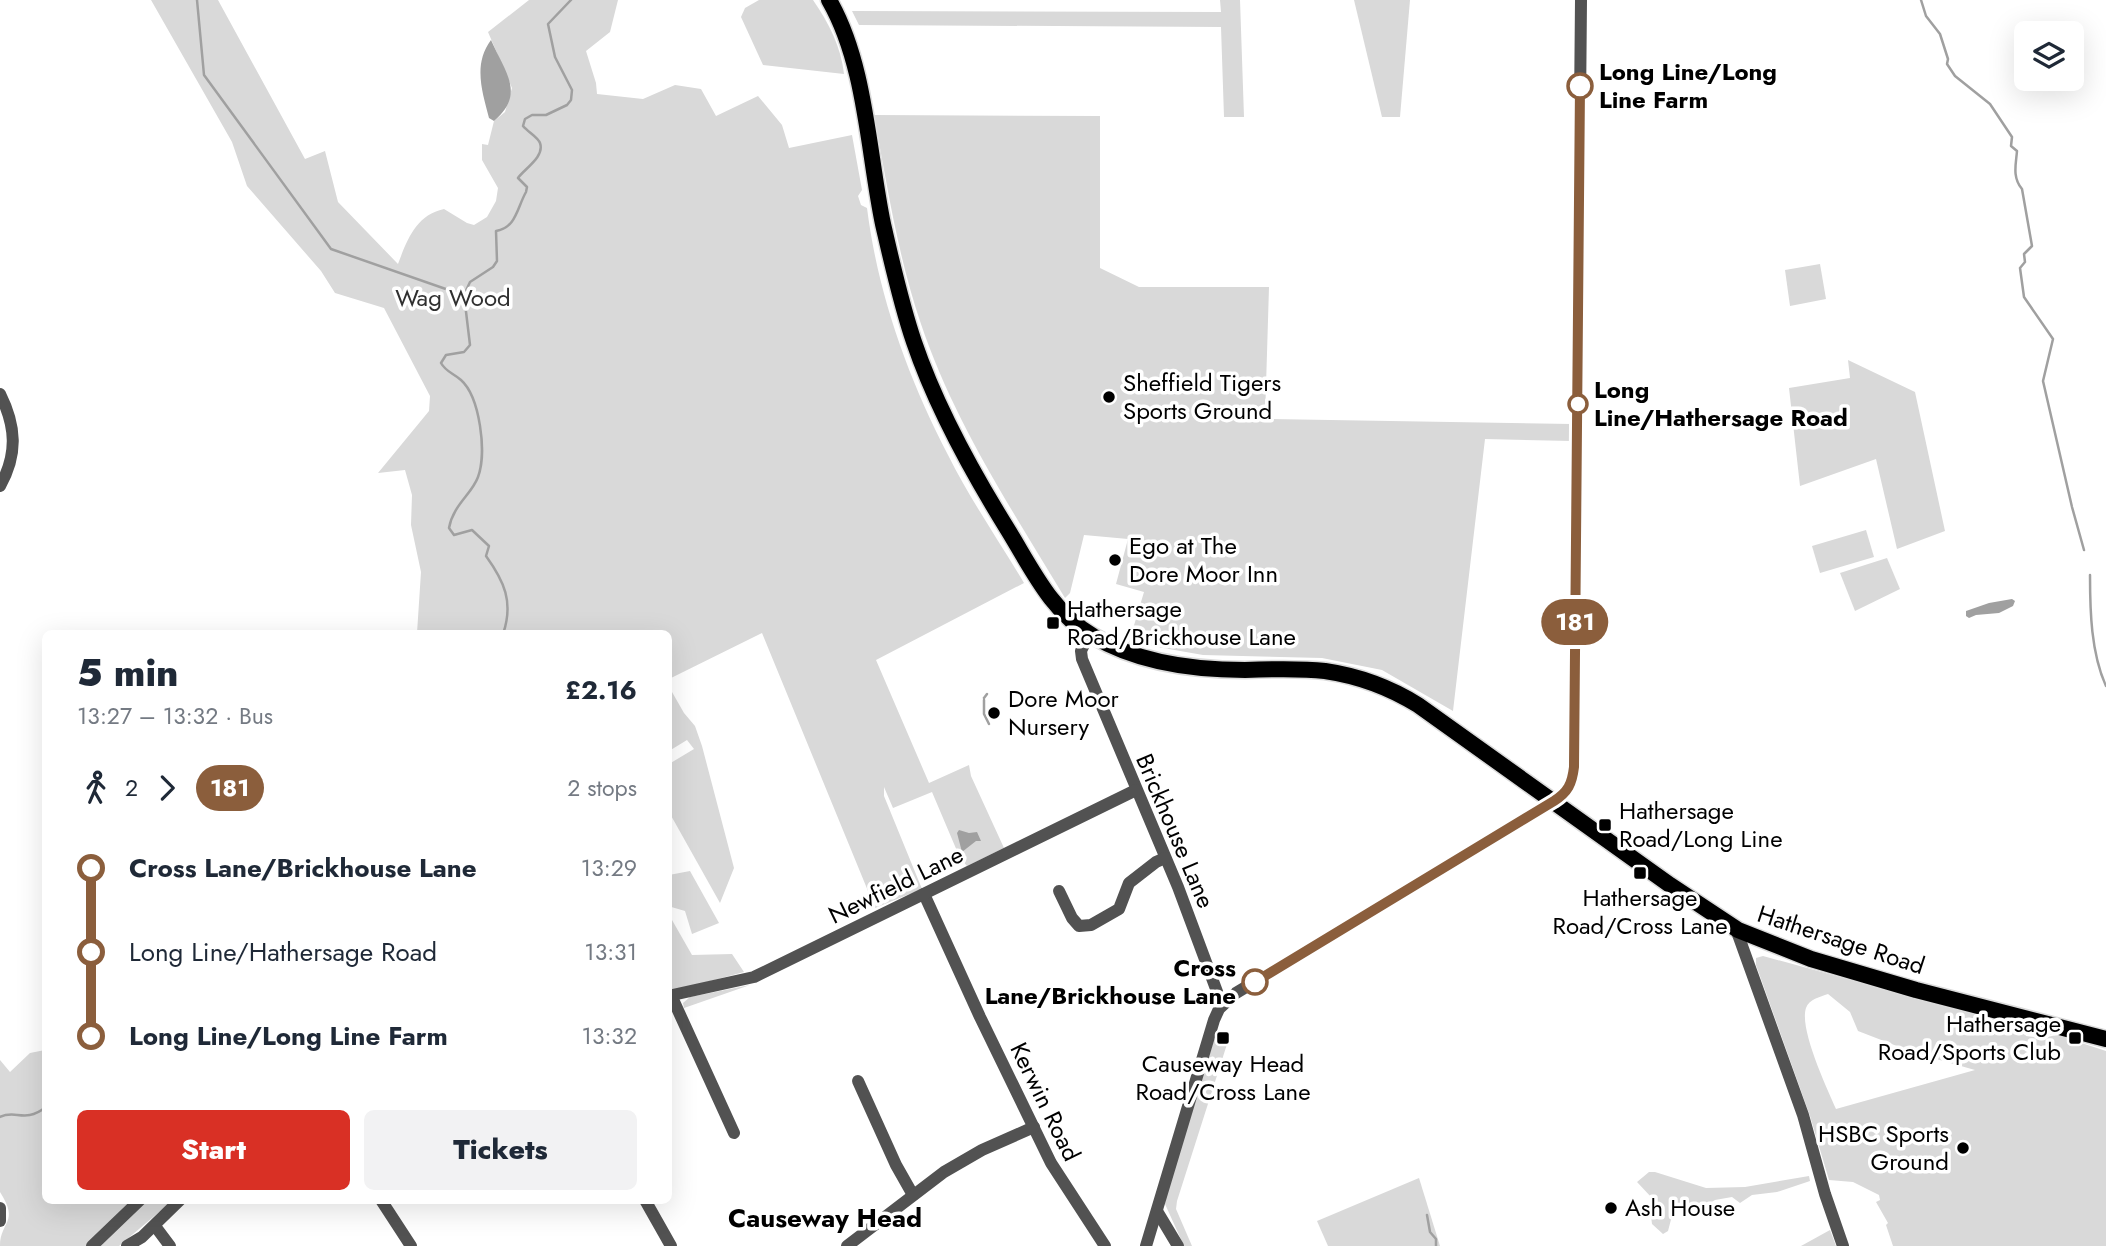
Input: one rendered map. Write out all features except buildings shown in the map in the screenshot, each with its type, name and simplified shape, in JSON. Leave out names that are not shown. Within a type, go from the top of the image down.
[{"type":"main road","name":"Hathersage Road","points":[[829,0],[851,48],[883,225],[923,365],[956,435],[1019,549],[1051,600],[1088,634],[1123,652],[1163,662],[1208,668],[1322,671],[1396,691],[1736,929],[1811,959],[1916,990],[2106,1039]]},
{"type":"street","points":[[1146,1246],[1214,1020],[1222,1005],[1236,993],[1554,801],[1569,788],[1574,767],[1581,0]]},
{"type":"street","points":[[0,394],[12,424],[14,440],[10,465],[0,486]]},
{"type":"street","name":"Brickhouse Lane","points":[[1088,634],[1081,651],[1082,659],[1165,858],[1222,1005]]},
{"type":"street","name":"Newfield Lane","points":[[672,995],[714,988],[754,977],[1136,790]]},
{"type":"street","points":[[1059,891],[1072,918],[1079,926],[1091,925],[1119,909],[1129,883],[1165,858]]},
{"type":"street","name":"Kerwin Road","points":[[924,894],[1061,1181],[1105,1246]]},
{"type":"street","points":[[1736,929],[1803,1115],[1843,1246]]},
{"type":"street","points":[[672,999],[734,1133]]},
{"type":"street","points":[[858,1081],[896,1165],[913,1195]]},
{"type":"street","points":[[847,1246],[964,1159],[1034,1127]]},
{"type":"street","points":[[92,1246],[136,1204]]},
{"type":"street","points":[[127,1246],[155,1226],[176,1204]]},
{"type":"street","points":[[384,1204],[411,1246]]},
{"type":"street","points":[[647,1204],[671,1246]]},
{"type":"street","points":[[0,1208],[0,1221]]},
{"type":"street","points":[[1157,1211],[1178,1246]]},
{"type":"street","points":[[155,1226],[170,1246]]},
{"type":"green space","name":"Wag Wood","points":[[151,0],[218,0],[305,159],[325,151],[338,202],[398,264],[409,238],[426,217],[444,209],[474,225],[487,217],[496,201],[498,188],[482,160],[482,144],[488,145],[494,121],[505,112],[512,88],[488,32],[529,0],[618,0],[610,32],[586,51],[597,94],[643,99],[675,85],[701,89],[716,116],[758,96],[782,125],[789,148],[852,135],[862,190],[858,196],[861,205],[867,208],[887,304],[908,366],[933,426],[957,471],[1024,583],[876,660],[929,783],[969,765],[971,776],[1004,848],[967,866],[960,858],[932,792],[893,808],[884,787],[884,796],[922,889],[875,908],[762,633],[672,678],[672,630],[417,630],[421,572],[411,525],[412,495],[405,470],[378,473],[429,411],[430,396],[384,308],[335,293],[321,271],[247,186],[232,142]]},
{"type":"green space","points":[[759,0],[813,0],[833,36],[844,74],[763,65],[741,17],[745,8]]},
{"type":"green space","points":[[1220,0],[1240,0],[1244,117],[1224,117],[1221,27],[859,25],[852,11],[1221,12]]},
{"type":"green space","points":[[1354,0],[1410,0],[1400,117],[1382,117]]},
{"type":"green space","name":"Sheffield Tigers Sports Ground","points":[[874,115],[1100,116],[1100,268],[1139,287],[1269,287],[1265,419],[1572,424],[1572,441],[1485,439],[1453,711],[1382,670],[1322,658],[1203,655],[1129,642],[1144,592],[1116,584],[1128,539],[1084,535],[1070,593],[1065,598],[967,431],[934,360],[906,273]]},
{"type":"green space","points":[[1820,264],[1826,299],[1790,306],[1785,270]]},
{"type":"green space","points":[[1848,360],[1915,392],[1945,531],[1897,549],[1876,459],[1800,486],[1789,388],[1850,378]]},
{"type":"green space","points":[[1866,530],[1874,557],[1820,573],[1812,546]]},
{"type":"green space","points":[[1887,558],[1900,589],[1855,611],[1840,573]]},
{"type":"green space","points":[[672,692],[695,726],[734,868],[720,903],[672,817],[672,762],[694,749],[687,740],[672,749]]},
{"type":"green space","points":[[690,871],[719,923],[692,934],[685,911],[672,907],[672,874]]},
{"type":"green space","points":[[672,920],[692,955],[732,954],[744,972],[672,991]]},
{"type":"green space","name":"HSBC Sports Ground","points":[[1763,956],[2022,1027],[2026,1036],[2042,1038],[2057,1035],[2106,1051],[2106,1246],[1893,1246],[1886,1225],[1888,1223],[1876,1202],[1880,1200],[1879,1195],[1853,1182],[1829,1180],[1810,1116],[1756,965],[1756,958]],"holes":[[[1828,994],[1850,1012],[1858,1031],[1915,1053],[1975,1070],[1836,1109],[1810,1044],[1806,1030],[1806,1008],[1812,1000]]]},
{"type":"green space","points":[[750,985],[684,1008],[683,1003],[690,997]]},
{"type":"green space","points":[[1215,1037],[1228,1041],[1177,1201],[1176,1209],[1192,1246],[1184,1246],[1165,1204],[1166,1195]]},
{"type":"green space","points":[[42,1051],[42,1204],[168,1204],[119,1246],[0,1246],[9,1216],[6,1202],[0,1192],[0,1060],[10,1072],[30,1053]]},
{"type":"green space","points":[[1649,1172],[1706,1188],[1745,1187],[1809,1176],[1810,1181],[1777,1192],[1752,1195],[1740,1203],[1732,1197],[1715,1200],[1699,1210],[1681,1202],[1674,1208],[1668,1231],[1663,1234],[1652,1224],[1651,1216],[1655,1209],[1652,1198],[1637,1182]]},
{"type":"green space","points":[[1419,1178],[1440,1246],[1328,1246],[1317,1221]]},
{"type":"green space","points":[[1830,1230],[1836,1246],[1801,1246]]},
{"type":"shaded area","points":[[491,40],[507,73],[511,92],[504,111],[494,121],[489,118],[481,78],[482,59]]},
{"type":"shaded area","points":[[2012,599],[2015,601],[2013,606],[1999,613],[1969,618],[1966,616],[1966,611]]},
{"type":"shaded area","points":[[959,830],[977,832],[981,841],[976,841],[962,852],[957,833]]},
{"type":"waterway","points":[[197,0],[204,75],[331,249],[463,295]]},
{"type":"waterway","points":[[504,630],[507,602],[498,574],[486,556],[489,546],[472,530],[454,535],[449,528],[454,513],[478,477],[482,440],[477,412],[468,388],[441,363],[446,355],[464,352],[470,345],[464,295],[470,282],[493,267],[497,261],[496,231],[512,222],[527,187],[518,178],[540,153],[539,141],[523,126],[525,119],[532,115],[546,115],[567,105],[571,100],[572,90],[555,57],[548,24],[571,0]]},
{"type":"waterway","points":[[1921,0],[1926,16],[1940,34],[1948,59],[1947,64],[1955,76],[1990,104],[2012,137],[2011,146],[2017,151],[2016,175],[2022,189],[2032,246],[2024,254],[2025,262],[2020,268],[2024,297],[2053,339],[2043,381],[2084,550]]},
{"type":"waterway","points":[[2090,575],[2094,646],[2106,686]]},
{"type":"waterway","points":[[984,698],[987,694]]},
{"type":"waterway","points":[[984,700],[984,714],[989,724]]},
{"type":"waterway","points":[[0,1117],[11,1114],[32,1115],[42,1110]]},
{"type":"waterway","points":[[1427,1215],[1436,1246]]},
{"type":"bus line","name":"181","points":[[1255,982],[1554,801],[1564,794],[1572,783],[1580,86]]},
{"type":"place","name":"Long Line/Long Line Farm","points":[[1580,86]]},
{"type":"place","name":"Sheffield Tigers Sports Ground","points":[[1109,397]]},
{"type":"place","name":"Long Line/Hathersage Road","points":[[1578,404]]},
{"type":"place","name":"Ego at The Dore Moor Inn","points":[[1115,560]]},
{"type":"place","name":"Hathersage Road/Brickhouse Lane","points":[[1053,623]]},
{"type":"place","name":"Dore Moor Nursery","points":[[994,713]]},
{"type":"place","name":"Hathersage Road/Long Line","points":[[1605,825]]},
{"type":"place","name":"Hathersage Road/Cross Lane","points":[[1640,873]]},
{"type":"place","name":"Cross Lane/Brickhouse Lane","points":[[1255,982]]},
{"type":"place","name":"Causeway Head Road/Cross Lane","points":[[1223,1038]]},
{"type":"place","name":"Hathersage Road/Sports Club","points":[[2075,1038]]},
{"type":"place","name":"HSBC Sports Ground","points":[[1963,1148]]},
{"type":"place","name":"Ash House","points":[[1611,1208]]},
{"type":"district","name":"Causeway Head","points":[[825,1218]]}]
